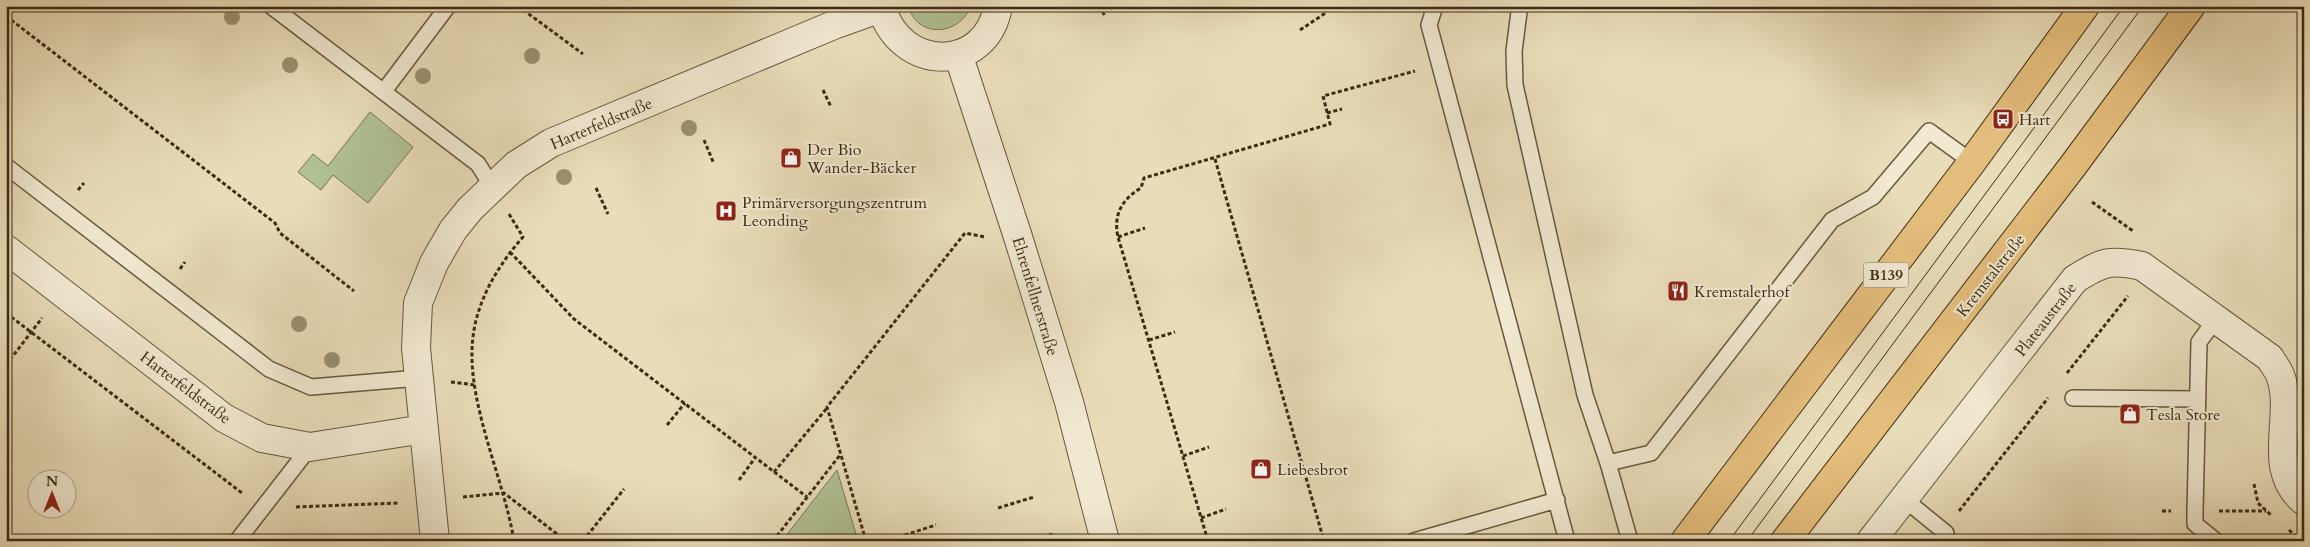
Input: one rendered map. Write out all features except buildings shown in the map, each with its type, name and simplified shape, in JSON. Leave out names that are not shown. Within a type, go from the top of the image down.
[{"type":"main road","name":"B139","points":[[1685,541],[1972,162],[2085,6]]},
{"type":"main road","name":"Kremstalstraße","points":[[1785,541],[2072,167],[2191,6]]},
{"type":"street","points":[[881,7],[890,30],[903,44],[918,53],[938,57],[958,54],[975,46],[989,31],[996,16],[998,6]]},
{"type":"street","name":"Harterfeldstraße","points":[[435,541],[416,348],[418,303],[434,263],[453,230],[470,209],[516,165],[551,142],[881,7]]},
{"type":"street","name":"Ehrenfellnerstraße","points":[[958,54],[1070,402],[1105,541]]},
{"type":"street","name":"Harterfeldstraße","points":[[6,249],[224,418],[262,438],[310,447],[424,428]]},
{"type":"street","name":"Plateaustraße","points":[[1871,541],[2075,279],[2096,266],[2118,261],[2142,266],[2270,358],[2280,375],[2284,395],[2283,463],[2287,480],[2297,495],[2304,501]]},
{"type":"lane","points":[[271,6],[478,164],[493,188]]},
{"type":"lane","points":[[384,91],[448,6]]},
{"type":"lane","points":[[1435,6],[1429,25],[1567,541]]},
{"type":"lane","points":[[1519,12],[1514,51],[1515,85],[1585,395],[1608,463],[1630,541]]},
{"type":"lane","points":[[1608,463],[1651,453],[1832,220],[1873,197],[1929,131],[1972,162]]},
{"type":"lane","points":[[6,166],[269,369],[311,387],[419,378]]},
{"type":"lane","points":[[2216,319],[2199,342],[2195,524],[2216,541]]},
{"type":"lane","points":[[2073,398],[2198,399]]},
{"type":"lane","points":[[237,541],[310,447]]},
{"type":"lane","points":[[1904,499],[1946,533]]},
{"type":"lane","points":[[1414,541],[1557,500]]},
{"type":"path","points":[[518,6],[583,54]]},
{"type":"path","points":[[1099,6],[1105,16]]},
{"type":"path","points":[[1300,30],[1324,14],[1319,6]]},
{"type":"path","points":[[6,16],[275,224],[280,233],[354,291]]},
{"type":"path","points":[[1208,541],[1118,237],[1116,227],[1118,212],[1129,195],[1141,188],[1144,178],[1330,124],[1323,96],[1440,64]]},
{"type":"path","points":[[823,90],[831,107]]},
{"type":"path","points":[[1327,113],[1342,109]]},
{"type":"path","points":[[704,140],[714,164]]},
{"type":"path","points":[[1215,158],[1324,541]]},
{"type":"path","points":[[493,188],[523,236],[510,252],[488,290],[472,339],[478,401],[504,493],[514,541]]},
{"type":"path","points":[[596,188],[608,214]]},
{"type":"path","points":[[1118,237],[1145,228]]},
{"type":"path","points":[[774,472],[965,232],[985,237]]},
{"type":"path","points":[[510,252],[574,319],[807,497]]},
{"type":"path","points":[[6,365],[62,292]]},
{"type":"path","points":[[6,313],[262,508],[368,505]]},
{"type":"path","points":[[1149,340],[1175,332]]},
{"type":"path","points":[[668,424],[685,404]]},
{"type":"path","points":[[827,407],[866,541]]},
{"type":"path","points":[[1183,456],[1209,447]]},
{"type":"path","points":[[773,541],[840,454]]},
{"type":"path","points":[[739,480],[755,458]]},
{"type":"path","points":[[583,541],[624,490]]},
{"type":"path","points":[[504,493],[566,541]]},
{"type":"path","points":[[998,508],[1034,497]]},
{"type":"path","points":[[1201,518],[1226,509]]},
{"type":"path","points":[[886,541],[936,525]]},
{"type":"path","points":[[6,530],[12,541]]},
{"type":"path","points":[[1050,541],[1051,533]]},
{"type":"green space","points":[[908,6],[971,6],[958,23],[939,30],[920,24],[913,17]]},
{"type":"green space","points":[[370,112],[413,147],[368,203],[333,175],[321,190],[298,172],[313,154],[328,166]]},
{"type":"green space","points":[[837,470],[858,541],[782,541]]},
{"type":"tram line","points":[[1729,541],[2124,6]]},
{"type":"tram line","points":[[1747,541],[2143,6]]},
{"type":"place","name":"Hart","points":[[2003,119]]},
{"type":"place","name":"Der Bio Wander-Bäcker","points":[[791,158]]},
{"type":"place","name":"Primärversorgungszentrum Leonding","points":[[726,211]]},
{"type":"place","name":"Kremstalerhof","points":[[1678,291]]},
{"type":"place","name":"Tesla Store","points":[[2130,414]]},
{"type":"place","name":"Liebesbrot","points":[[1261,469]]}]
